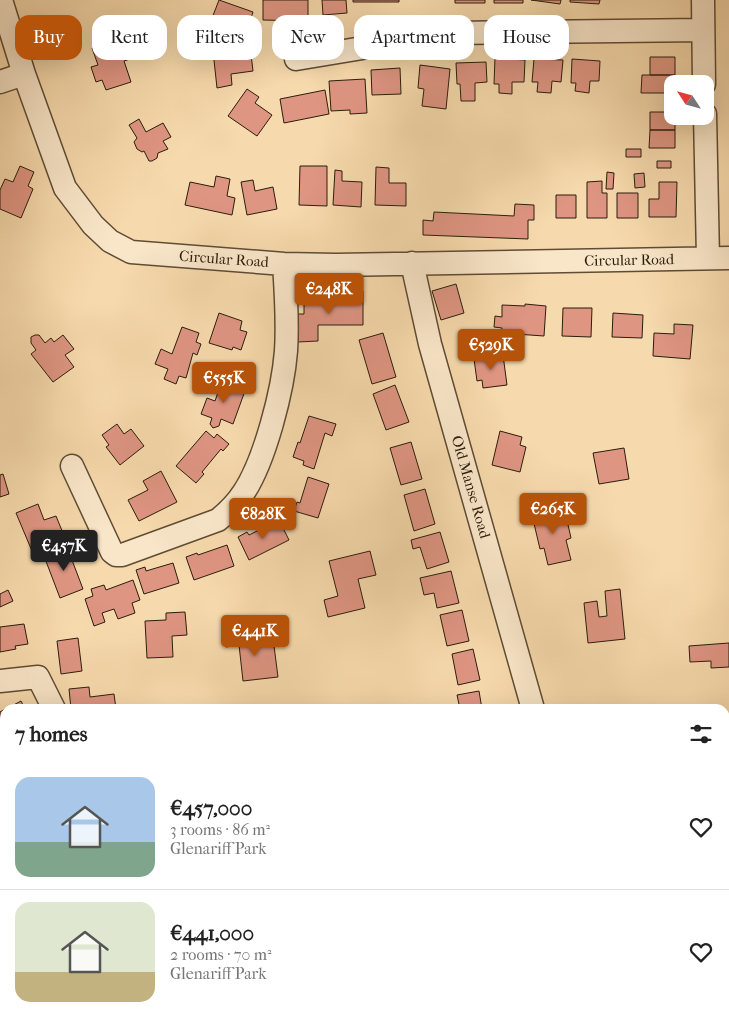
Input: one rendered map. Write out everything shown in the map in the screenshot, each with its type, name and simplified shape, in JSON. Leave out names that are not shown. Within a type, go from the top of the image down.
[{"type":"street","name":"Circular Road","points":[[1,0],[6,38],[24,74],[65,188],[93,225],[110,241],[131,252],[284,264],[336,265],[718,258]]},
{"type":"street","points":[[703,0],[704,75]]},
{"type":"street","points":[[344,51],[453,33],[704,30]]},
{"type":"street","points":[[0,82],[24,74]]},
{"type":"street","points":[[706,125],[718,258]]},
{"type":"street","name":"Old Manse Road","points":[[412,263],[430,344],[532,704]]},
{"type":"street","points":[[72,466],[112,552],[116,555],[122,555],[218,520],[230,510],[245,491],[261,456],[280,390],[286,353],[287,317],[284,264]]},
{"type":"street","points":[[0,681],[38,677],[52,704]]},
{"type":"building","points":[[219,0],[253,12],[252,15],[213,15]]},
{"type":"building","points":[[263,0],[308,0],[308,15],[272,15],[272,20],[263,20]]},
{"type":"building","points":[[322,0],[346,0],[347,13],[323,15]]},
{"type":"building","points":[[353,0],[399,0],[399,2],[353,2]]},
{"type":"building","points":[[455,0],[485,0],[485,3],[455,3]]},
{"type":"building","points":[[494,0],[523,0],[523,3],[494,3]]},
{"type":"building","points":[[531,0],[561,0],[560,4]]},
{"type":"building","points":[[570,0],[600,0],[599,4],[570,2]]},
{"type":"building","points":[[650,57],[675,57],[675,75],[650,75]]},
{"type":"building","points":[[572,59],[600,61],[599,81],[590,81],[589,93],[575,91],[576,83],[571,83]]},
{"type":"building","points":[[96,60],[127,60],[124,61],[131,82],[106,90],[102,80],[96,82],[91,67],[98,65]]},
{"type":"building","points":[[214,60],[252,60],[253,71],[231,74],[232,85],[217,88]]},
{"type":"building","points":[[495,60],[525,60],[524,82],[512,82],[512,94],[499,93],[499,84],[494,84]]},
{"type":"building","points":[[534,60],[563,60],[561,82],[552,81],[551,93],[537,92],[538,82],[532,82]]},
{"type":"building","points":[[486,62],[487,82],[475,83],[475,101],[461,101],[460,84],[457,84],[456,63]]},
{"type":"building","points":[[420,65],[450,69],[446,109],[422,106],[424,89],[418,88]]},
{"type":"building","points":[[400,68],[401,94],[372,95],[371,70]]},
{"type":"building","points":[[642,75],[664,75],[664,93],[641,93]]},
{"type":"building","points":[[365,79],[367,113],[350,114],[350,110],[331,111],[329,81]]},
{"type":"building","points":[[247,89],[259,97],[255,103],[272,115],[257,136],[228,116]]},
{"type":"building","points":[[325,90],[329,114],[284,123],[280,99]]},
{"type":"building","points":[[650,112],[664,112],[664,125],[675,125],[675,130],[650,130]]},
{"type":"building","points":[[139,119],[146,132],[163,123],[171,137],[163,141],[168,149],[158,153],[157,158],[152,161],[149,161],[144,151],[142,152],[137,149],[134,142],[137,138],[129,125]]},
{"type":"building","points":[[650,130],[675,130],[675,148],[649,148]]},
{"type":"building","points":[[626,149],[641,149],[641,157],[626,157]]},
{"type":"building","points":[[657,161],[671,161],[671,168],[657,168]]},
{"type":"building","points":[[20,166],[34,172],[28,186],[33,189],[21,218],[0,209],[0,190],[5,179],[13,182]]},
{"type":"building","points":[[300,166],[327,166],[327,206],[299,205]]},
{"type":"building","points":[[376,167],[389,168],[389,183],[406,183],[406,206],[375,205]]},
{"type":"building","points":[[335,170],[342,171],[342,181],[362,182],[361,207],[333,205]]},
{"type":"building","points":[[607,172],[614,173],[613,189],[606,189]]},
{"type":"building","points":[[644,173],[645,187],[635,188],[634,174]]},
{"type":"building","points":[[216,176],[230,179],[227,196],[235,198],[232,215],[185,205],[190,182],[214,187]]},
{"type":"building","points":[[253,180],[255,191],[273,187],[277,209],[247,215],[241,182]]},
{"type":"building","points":[[602,181],[602,193],[607,193],[607,218],[587,218],[587,182]]},
{"type":"building","points":[[659,182],[677,182],[676,217],[649,217],[649,199],[659,199]]},
{"type":"building","points":[[617,193],[638,193],[638,218],[617,218]]},
{"type":"building","points":[[556,195],[576,195],[576,218],[556,218]]},
{"type":"building","points":[[515,204],[534,205],[534,220],[528,220],[528,239],[423,235],[423,220],[433,221],[434,212],[514,216]]},
{"type":"building","points":[[456,284],[464,313],[441,320],[432,291]]},
{"type":"building","points":[[328,291],[339,291],[339,302],[353,302],[353,291],[363,291],[363,325],[318,325],[318,341],[298,342],[298,314],[304,314],[304,301],[328,304]]},
{"type":"building","points":[[525,304],[546,306],[544,336],[501,333],[502,328],[494,327],[495,316],[502,317],[502,305],[525,306]]},
{"type":"building","points":[[563,308],[592,308],[591,337],[562,336]]},
{"type":"building","points":[[219,313],[242,321],[240,330],[247,332],[241,350],[233,347],[232,350],[209,343]]},
{"type":"building","points":[[613,313],[643,315],[642,338],[612,337]]},
{"type":"building","points":[[674,324],[693,325],[690,359],[653,356],[654,333],[674,334]]},
{"type":"building","points":[[182,327],[199,333],[196,342],[201,344],[197,355],[193,353],[186,378],[179,376],[176,384],[164,379],[168,369],[155,364],[161,349],[172,354]]},
{"type":"building","points":[[383,333],[396,377],[372,384],[359,340]]},
{"type":"building","points":[[39,335],[45,343],[51,338],[54,342],[63,335],[74,349],[65,355],[74,367],[53,382],[31,354],[36,350],[31,343],[31,337]]},
{"type":"building","points":[[503,355],[507,385],[483,388],[482,380],[477,381],[474,359]]},
{"type":"building","points":[[222,381],[246,388],[233,424],[221,419],[219,426],[213,428],[210,424],[212,418],[201,414],[207,398],[215,401]]},
{"type":"building","points":[[395,385],[409,422],[386,430],[373,394]]},
{"type":"building","points":[[309,416],[336,424],[332,436],[325,433],[314,469],[303,465],[304,461],[293,457]]},
{"type":"building","points":[[117,424],[124,434],[131,429],[144,446],[120,465],[106,447],[109,445],[102,435]]},
{"type":"building","points":[[206,431],[214,438],[217,434],[229,444],[223,451],[221,449],[202,472],[204,474],[196,483],[176,466]]},
{"type":"building","points":[[500,431],[522,437],[520,445],[526,447],[520,472],[492,465]]},
{"type":"building","points":[[411,442],[422,479],[401,485],[390,448]]},
{"type":"building","points":[[624,448],[629,479],[599,484],[593,453]]},
{"type":"building","points":[[161,471],[177,502],[139,521],[128,500],[148,490],[143,481]]},
{"type":"building","points":[[3,474],[9,494],[0,497],[0,475]]},
{"type":"building","points":[[308,477],[329,484],[318,518],[294,511],[297,502],[300,503]]},
{"type":"building","points":[[425,489],[435,524],[414,531],[404,495]]},
{"type":"building","points":[[38,504],[44,520],[56,516],[65,538],[32,551],[16,513]]},
{"type":"building","points":[[564,507],[571,538],[566,540],[571,560],[548,565],[544,548],[540,549],[532,515]]},
{"type":"building","points":[[279,520],[289,540],[249,560],[238,537],[247,532],[249,535]]},
{"type":"building","points":[[440,532],[449,562],[427,569],[420,547],[413,549],[411,540]]},
{"type":"building","points":[[227,545],[234,566],[194,580],[186,557]]},
{"type":"building","points":[[67,547],[83,589],[60,598],[44,556]]},
{"type":"building","points":[[370,551],[376,575],[358,579],[365,608],[328,617],[324,600],[338,596],[329,561]]},
{"type":"building","points":[[173,563],[179,583],[144,594],[136,570],[145,567],[146,571]]},
{"type":"building","points":[[451,571],[459,603],[437,608],[434,593],[424,595],[420,578]]},
{"type":"building","points":[[133,580],[140,600],[132,603],[135,613],[118,619],[114,609],[102,613],[105,622],[94,626],[85,599],[93,596],[91,589],[104,585],[106,590]]},
{"type":"building","points":[[620,589],[625,639],[588,643],[584,603],[597,601],[599,617],[607,616],[605,591]]},
{"type":"building","points":[[8,590],[13,601],[0,607],[0,594]]},
{"type":"building","points":[[462,610],[469,641],[447,646],[440,615]]},
{"type":"building","points":[[185,612],[187,635],[172,636],[173,657],[147,658],[145,621],[166,620],[166,613]]},
{"type":"building","points":[[24,624],[28,644],[15,646],[16,649],[0,652],[0,627]]},
{"type":"building","points":[[237,632],[239,642],[273,638],[278,677],[243,681],[239,645],[226,647],[225,633]]},
{"type":"building","points":[[78,638],[82,671],[61,674],[57,641]]},
{"type":"building","points":[[729,643],[729,667],[711,668],[711,661],[690,662],[689,646]]},
{"type":"building","points":[[473,649],[480,680],[458,685],[452,654]]},
{"type":"building","points":[[89,687],[90,697],[114,694],[115,704],[70,704],[69,689]]},
{"type":"building","points":[[479,691],[481,704],[459,704],[457,695]]}]
